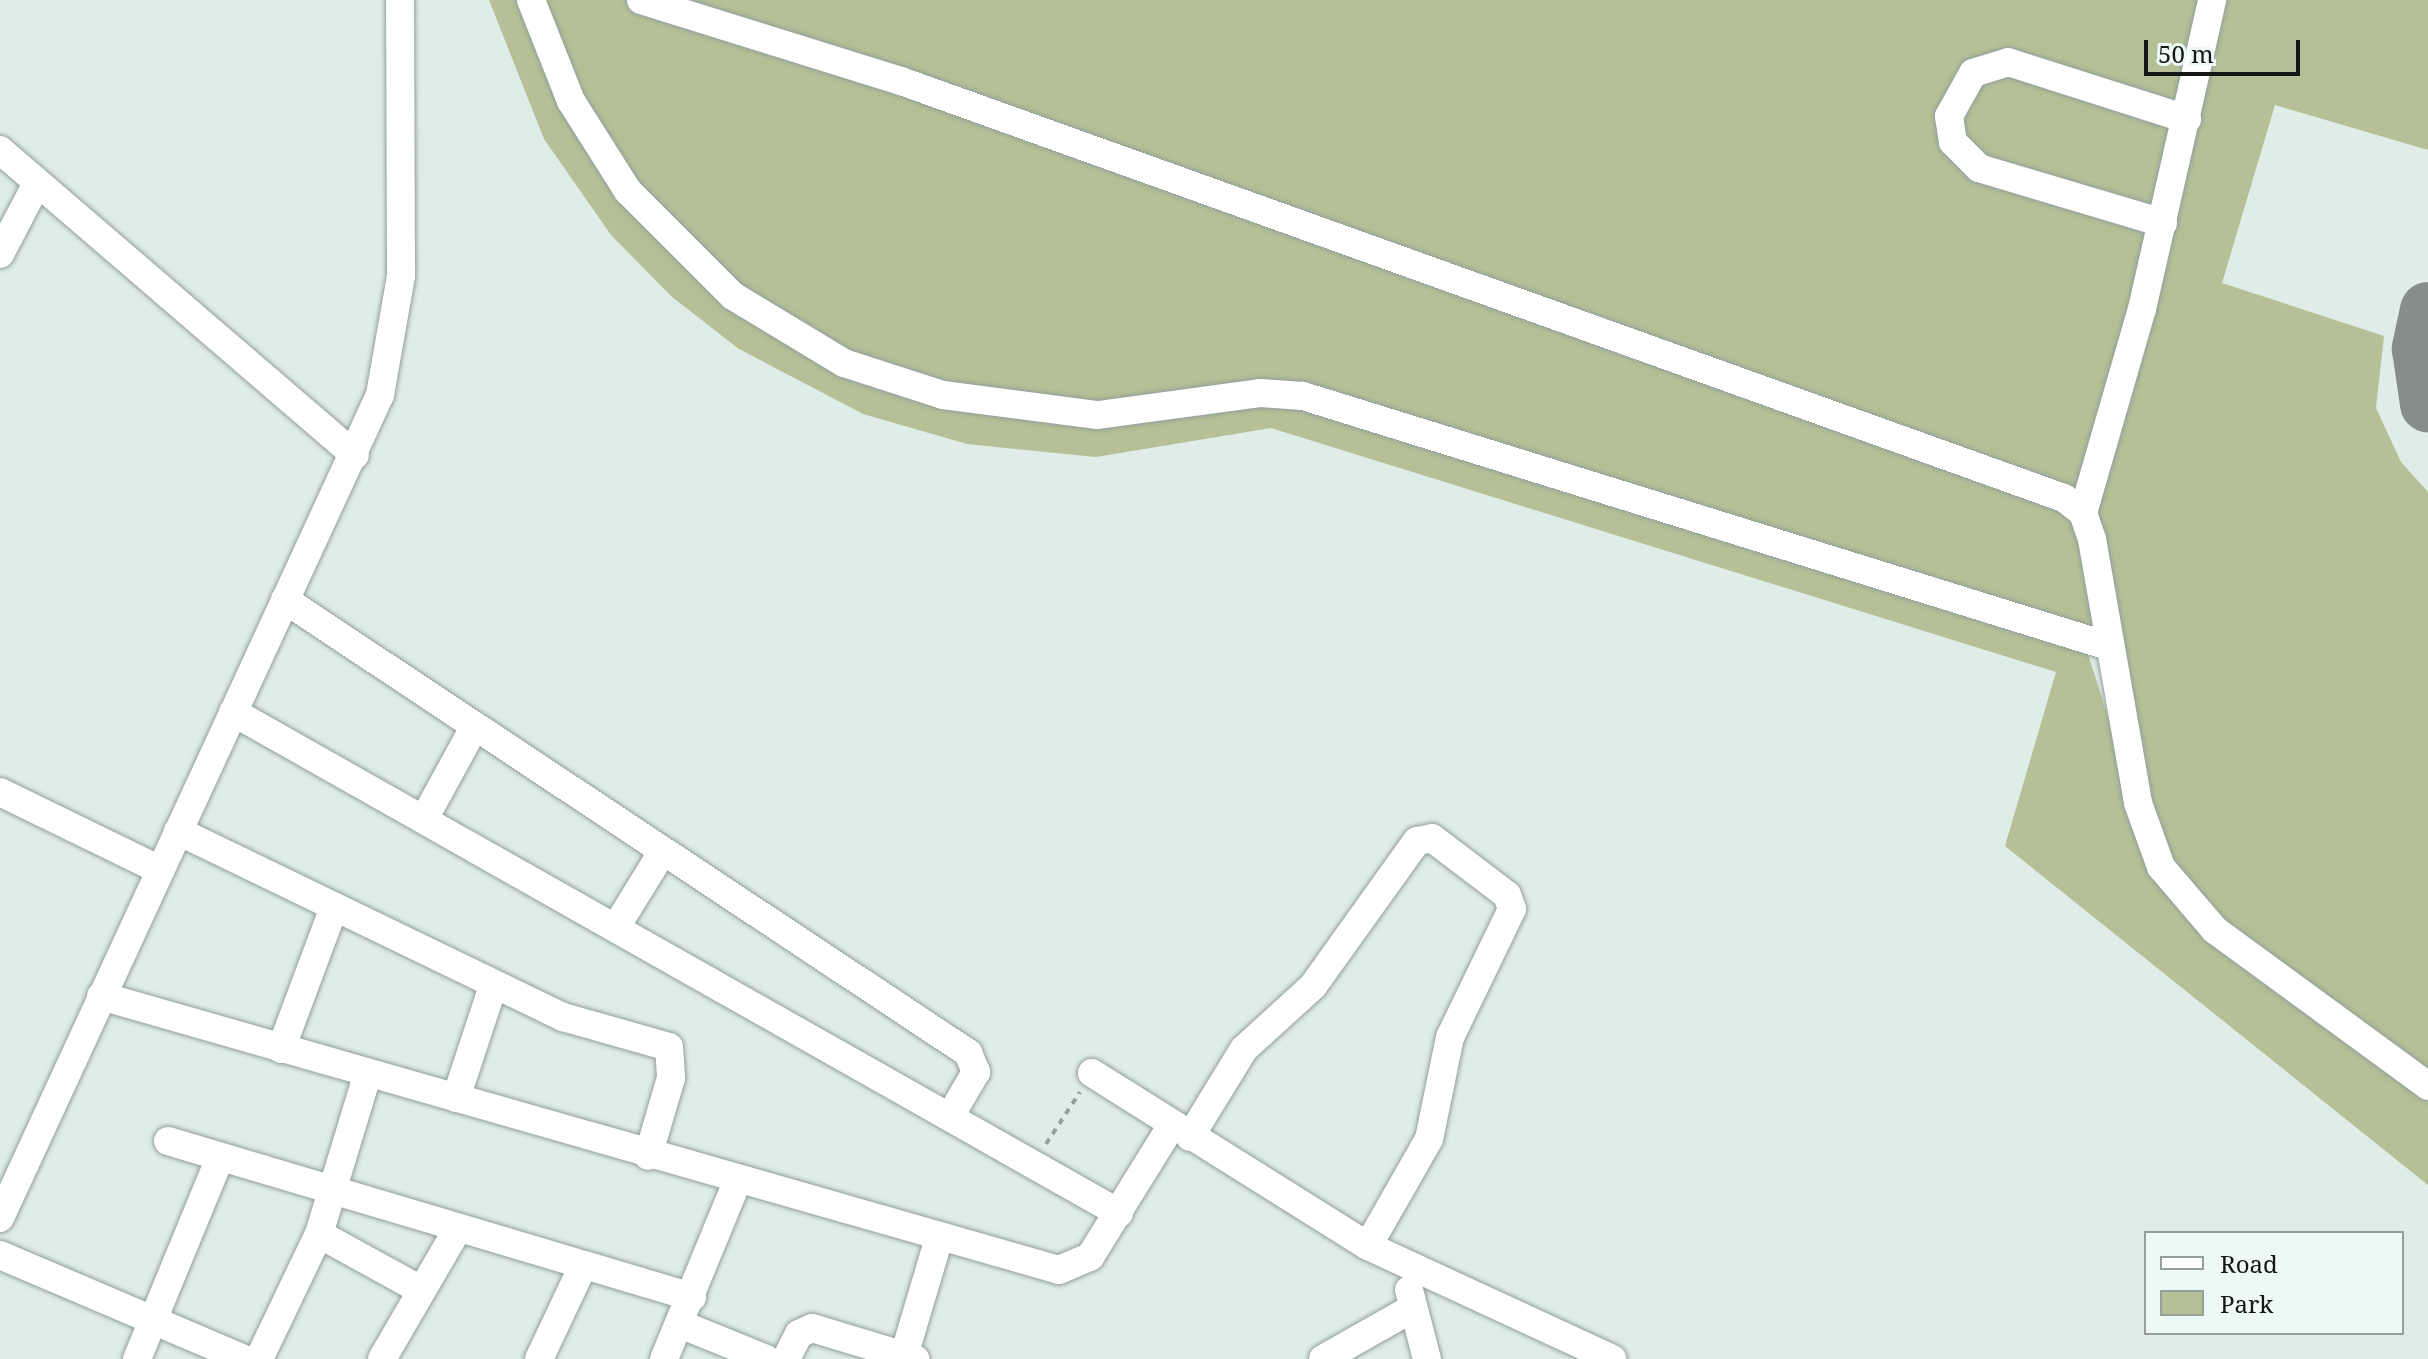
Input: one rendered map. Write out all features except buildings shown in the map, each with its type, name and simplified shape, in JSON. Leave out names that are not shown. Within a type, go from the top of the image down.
[{"type":"street","points":[[0,1218],[355,455],[389,366],[400,306],[400,0]]},
{"type":"street","points":[[531,0],[571,101],[628,191],[733,296],[844,363],[968,400],[1098,415],[1260,393],[1303,396],[2105,645]]},
{"type":"street","points":[[641,0],[901,81],[2037,485],[2083,513]]},
{"type":"street","points":[[2212,0],[2163,223],[2083,513],[2105,645],[2143,824],[2177,892],[2215,930],[2428,1086]]},
{"type":"street","points":[[2163,223],[1979,168],[1953,142],[1949,116],[1973,73],[2008,62],[2187,119]]},
{"type":"street","points":[[0,150],[36,185],[355,455]]},
{"type":"street","points":[[0,254],[36,185]]},
{"type":"street","points":[[285,600],[972,1056],[976,1072],[951,1115]]},
{"type":"street","points":[[233,712],[951,1115],[1119,1213]]},
{"type":"street","points":[[424,819],[475,726]]},
{"type":"street","points":[[0,792],[160,870]]},
{"type":"street","points":[[178,831],[493,986],[585,1025],[669,1047],[671,1078],[648,1156]]},
{"type":"street","points":[[101,996],[737,1182],[1067,1270],[1090,1257],[1119,1213],[1244,1049],[1313,986],[1417,841],[1432,838],[1507,895],[1512,909],[1450,1037],[1429,1139],[1368,1246]]},
{"type":"street","points":[[616,927],[663,851]]},
{"type":"street","points":[[281,1049],[334,907]]},
{"type":"street","points":[[456,1098],[493,986]]},
{"type":"street","points":[[1092,1073],[1368,1246],[1612,1359]]},
{"type":"street","points":[[259,1359],[319,1234],[367,1076]]},
{"type":"street","points":[[168,1141],[219,1160],[334,1191],[582,1268],[692,1297]]},
{"type":"street","points":[[137,1359],[219,1160]]},
{"type":"street","points":[[664,1359],[737,1182]]},
{"type":"street","points":[[382,1359],[457,1230]]},
{"type":"street","points":[[319,1234],[421,1290]]},
{"type":"street","points":[[786,1359],[799,1334],[812,1328],[908,1358],[939,1238]]},
{"type":"street","points":[[0,1255],[244,1359]]},
{"type":"street","points":[[1402,1263],[1427,1359]]},
{"type":"street","points":[[539,1359],[582,1268]]},
{"type":"street","points":[[1323,1359],[1413,1308]]},
{"type":"street","points":[[680,1324],[766,1359]]},
{"type":"path","points":[[1030,1143],[1042,1150],[1092,1073]]},
{"type":"green space","points":[[489,0],[525,0],[564,106],[754,318],[1032,417],[1272,398],[2088,654],[2159,878],[2428,1096],[2428,1185],[2005,846],[2056,672],[1271,428],[1096,457],[967,444],[863,414],[739,349],[672,297],[611,235],[544,139]]},
{"type":"green space","points":[[537,0],[626,0],[787,47],[2078,516],[2094,628],[1330,397],[1100,407],[882,371],[711,268],[601,142]]},
{"type":"green space","points":[[660,0],[2206,0],[2182,113],[1996,55],[1947,146],[2157,226],[2080,502]]},
{"type":"green space","points":[[2219,0],[2428,0],[2428,150],[2275,105],[2222,283],[2384,336],[2376,408],[2401,462],[2428,492],[2428,1076],[2209,912],[2156,838],[2089,513]]},
{"type":"green space","points":[[1992,70],[2180,122],[2159,216],[1980,163],[1954,116]]},
{"type":"taxiway","points":[[2428,310],[2420,349],[2428,404]]}]
